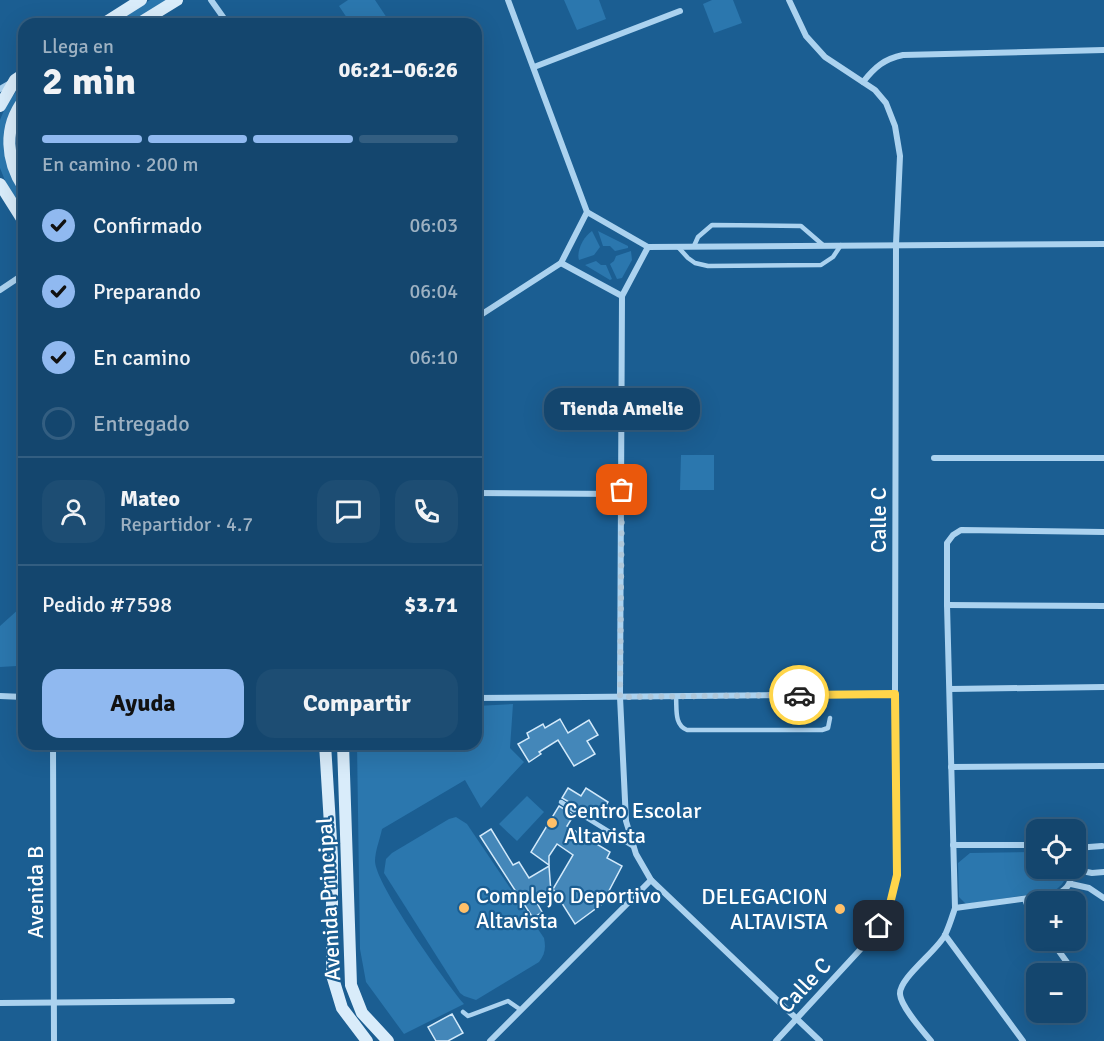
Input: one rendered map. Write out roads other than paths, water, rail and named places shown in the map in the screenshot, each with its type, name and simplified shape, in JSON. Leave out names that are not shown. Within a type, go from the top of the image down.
[{"type":"street","points":[[112,18],[141,0]]},
{"type":"street","points":[[148,18],[177,0]]},
{"type":"street","points":[[211,0],[224,18]]},
{"type":"street","points":[[508,0],[587,212],[648,247],[1104,244]]},
{"type":"street","name":"Calle C","points":[[776,1041],[870,939],[888,912],[897,875],[896,244],[900,156],[895,126],[886,103],[875,90],[825,57],[806,36],[789,0]]},
{"type":"street","points":[[534,67],[680,11]]},
{"type":"street","points":[[862,82],[877,64],[903,55],[1104,50]]},
{"type":"street","points":[[0,88],[18,78]]},
{"type":"street","points":[[0,106],[18,79]]},
{"type":"street","points":[[18,108],[11,124],[9,154],[18,175]]},
{"type":"street","points":[[0,184],[18,212]]},
{"type":"street","points":[[482,314],[561,263],[587,212]]},
{"type":"street","points":[[648,247],[622,296],[620,697],[626,821],[634,847],[651,880],[820,1041]]},
{"type":"street","points":[[561,263],[622,296]]},
{"type":"street","points":[[0,290],[18,278]]},
{"type":"street","points":[[934,458],[1104,458]]},
{"type":"street","points":[[482,493],[622,494]]},
{"type":"street","points":[[931,1041],[905,1007],[900,996],[901,988],[945,935],[955,908],[947,605],[948,543],[953,535],[961,530],[1104,532]]},
{"type":"street","points":[[947,605],[1104,606]]},
{"type":"street","points":[[950,689],[1104,687]]},
{"type":"street","points":[[482,698],[895,694]]},
{"type":"street","points":[[0,696],[18,697]]},
{"type":"street","name":"Avenida B","points":[[53,750],[54,1041]]},
{"type":"street","name":"Avenida Principal","points":[[325,750],[332,857],[332,975],[342,1008],[367,1041]]},
{"type":"street","name":"Avenida Principal","points":[[343,750],[351,985],[362,1012],[388,1041]]},
{"type":"street","points":[[951,767],[1104,766]]},
{"type":"street","points":[[953,845],[1026,844]]},
{"type":"street","points":[[1086,847],[1102,846]]},
{"type":"street","points":[[1086,872],[1104,872]]},
{"type":"street","points":[[955,908],[1058,894],[1067,889],[1071,879]]},
{"type":"street","points":[[490,1041],[651,880]]},
{"type":"street","points":[[1071,884],[1089,888],[1104,898]]},
{"type":"street","points":[[945,935],[1023,1041]]},
{"type":"street","points":[[0,1003],[232,1001]]},
{"type":"lane","points":[[694,246],[698,237],[712,225],[801,226],[823,246]]},
{"type":"lane","points":[[678,247],[695,263],[708,266],[821,265],[833,257],[841,245]]},
{"type":"lane","points":[[676,697],[678,723],[681,728],[687,730],[822,730],[828,728],[830,718]]},
{"type":"lane","points":[[561,802],[634,847]]},
{"type":"lane","points":[[463,1012],[468,1016],[508,1001],[521,1010]]},
{"type":"place","name":"Tienda Amelie","points":[[622,490]]},
{"type":"place","name":"Centro Escolar Altavista","points":[[552,823]]},
{"type":"place","name":"Complejo Deportivo Altavista","points":[[464,908]]},
{"type":"place","name":"DELEGACION ALTAVISTA","points":[[840,909]]}]
